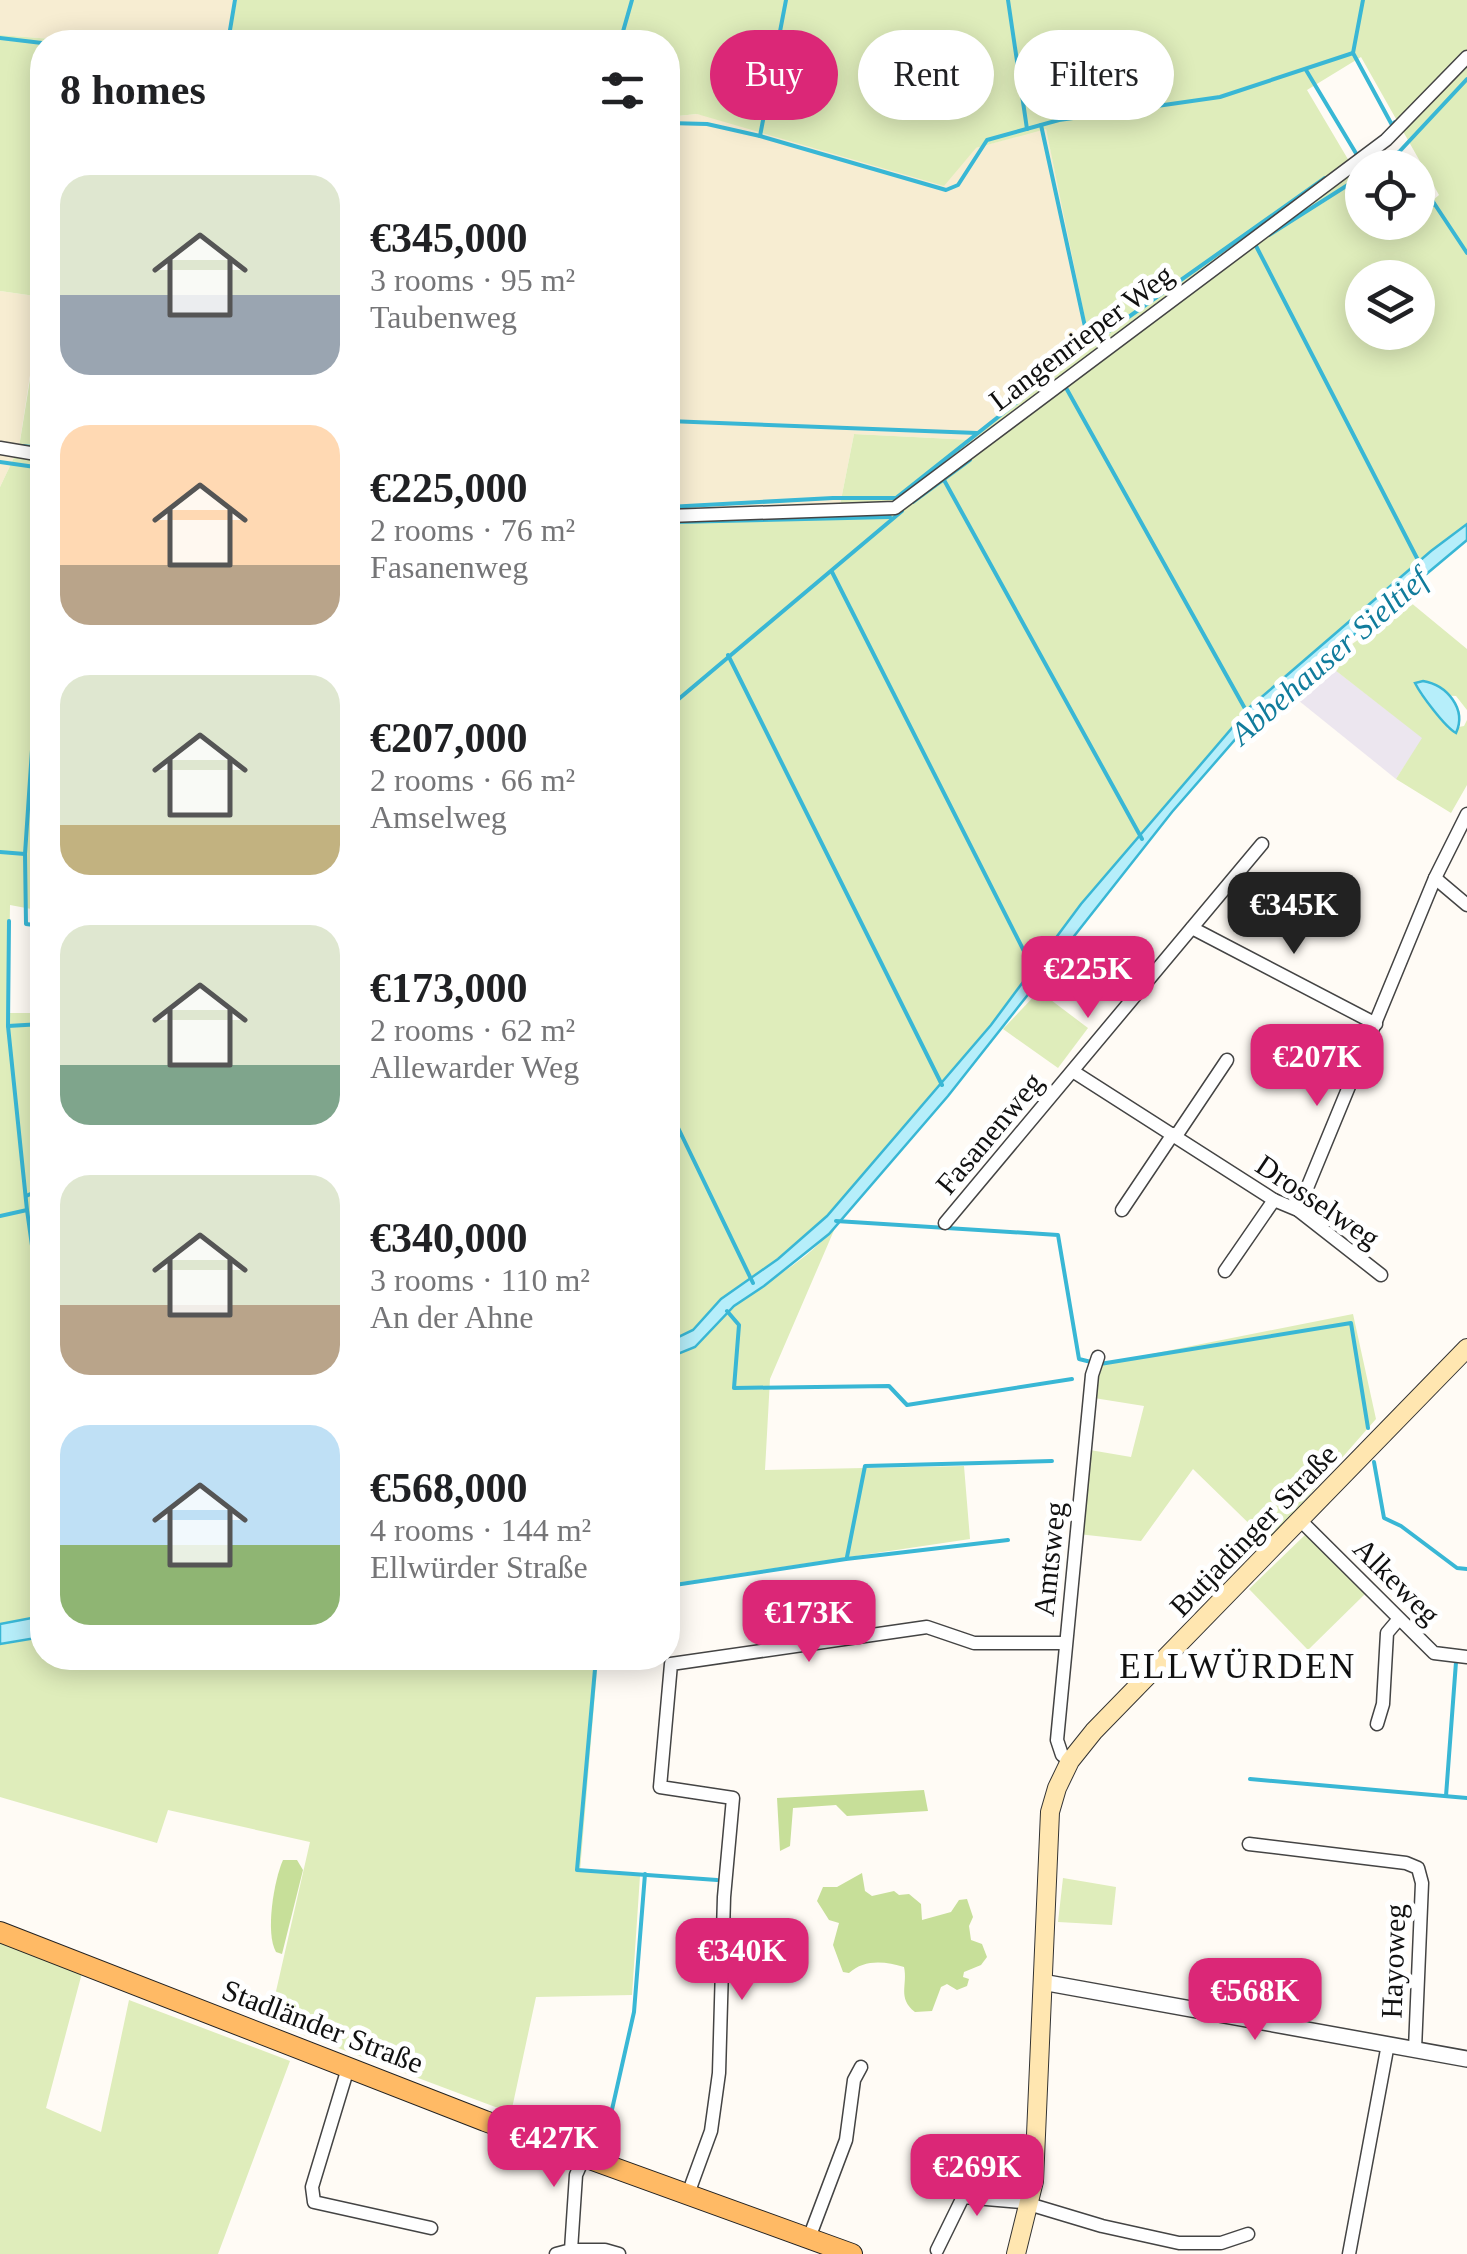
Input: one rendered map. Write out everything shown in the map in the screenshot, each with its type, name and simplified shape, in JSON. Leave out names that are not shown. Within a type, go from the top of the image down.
[{"type":"main road","name":"Butjadinger Straße","points":[[1042,1982],[1048,1900],[1047,1835],[1057,1788],[1070,1762],[1094,1731],[1467,1348]]},
{"type":"main road","name":"Stadländer Straße","points":[[0,1932],[348,2068],[852,2254]]},
{"type":"main road","points":[[1015,2251],[1030,2205],[1038,2136],[1042,1982]]},
{"type":"street","name":"Langenrieper Weg","points":[[680,516],[895,508],[1386,140],[1467,57]]},
{"type":"street","points":[[0,448],[30,454]]},
{"type":"street","points":[[1298,1210],[1435,878],[1467,814]]},
{"type":"street","name":"Fasanenweg","points":[[945,1223],[1262,844]]},
{"type":"street","points":[[1435,878],[1467,905]]},
{"type":"street","points":[[1192,928],[1376,1024]]},
{"type":"street","points":[[1122,1210],[1227,1060]]},
{"type":"street","name":"Drosselweg","points":[[1074,1072],[1274,1200],[1298,1210],[1380,1274]]},
{"type":"street","points":[[1225,1271],[1274,1200]]},
{"type":"street","name":"Amtsweg","points":[[1070,1762],[1062,1756],[1057,1740],[1092,1374],[1098,1358]]},
{"type":"street","name":"Alkeweg","points":[[1301,1521],[1434,1653],[1467,1657]]},
{"type":"street","points":[[1377,1724],[1383,1704],[1388,1633],[1398,1620]]},
{"type":"street","points":[[680,1663],[927,1628],[974,1642],[1066,1643]]},
{"type":"street","points":[[670,1670],[660,1788],[733,1798],[724,1892],[719,2073],[710,2130],[688,2194]]},
{"type":"street","name":"Hayoweg","points":[[1248,1844],[1387,1860],[1418,1868],[1422,1883],[1415,2048]]},
{"type":"street","points":[[1042,1982],[1467,2059]]},
{"type":"street","points":[[1349,2254],[1388,2044]]},
{"type":"street","points":[[348,2068],[312,2187],[314,2202],[432,2228]]},
{"type":"street","points":[[809,2238],[846,2140],[854,2080],[861,2068]]},
{"type":"street","points":[[571,2250],[576,2175],[584,2156]]},
{"type":"street","points":[[938,2250],[964,2197],[1030,2205],[1179,2243],[1208,2244],[1248,2234]]},
{"type":"street","points":[[556,2254],[571,2250],[619,2254]]},
{"type":"shaded area","points":[[0,0],[237,0],[230,30],[30,30],[30,37],[0,35]]},
{"type":"shaded area","points":[[697,114],[710,116],[710,120],[746,120],[976,148],[1046,128],[1090,338],[973,440],[854,434],[839,510],[680,518],[680,116]]},
{"type":"shaded area","points":[[0,291],[30,295],[30,375],[19,447],[0,487]]},
{"type":"shaded area","points":[[1326,663],[1423,738],[1396,779],[1288,692]]},
{"type":"green space","points":[[237,0],[1467,0],[1467,524],[1250,707],[1081,904],[991,1025],[827,1216],[778,1259],[721,1299],[693,1330],[680,1336],[680,518],[839,510],[854,434],[973,440],[1089,338],[1046,129],[976,148],[944,186],[718,120],[838,120],[838,30],[710,30],[710,118],[680,116],[680,30],[230,30]],"holes":[[[1361,57],[1414,150],[1435,150],[1435,188],[1439,195],[1435,198],[1435,240],[1345,240],[1345,154],[1307,90]]]},
{"type":"green space","points":[[0,35],[30,37],[30,295],[0,291]]},
{"type":"green space","points":[[30,379],[30,909],[10,905],[8,1013],[30,1013],[30,1618],[0,1624],[0,487],[19,447]]},
{"type":"green space","points":[[1410,602],[1467,649],[1467,710],[1456,696],[1420,694],[1448,729],[1464,726],[1467,720],[1467,785],[1451,813],[1396,779],[1422,738],[1326,663]]},
{"type":"green space","points":[[1039,991],[1088,1028],[1058,1068],[1003,1029]]},
{"type":"green space","points":[[838,1221],[770,1379],[765,1470],[964,1466],[970,1539],[680,1582],[680,1353],[828,1234]]},
{"type":"green space","points":[[1353,1314],[1376,1419],[1268,1542],[1193,1469],[1141,1541],[1078,1534],[1084,1449],[1131,1457],[1144,1406],[1094,1398],[1101,1364]]},
{"type":"green space","points":[[1306,1534],[1365,1594],[1308,1650],[1249,1589]]},
{"type":"green space","points":[[30,1639],[30,1670],[597,1670],[580,1871],[640,1876],[632,1995],[536,1997],[511,2113],[269,2022],[310,1842],[168,1810],[157,1843],[0,1797],[0,1644]]},
{"type":"green space","points":[[924,1790],[928,1811],[847,1816],[836,1805],[793,1808],[790,1846],[780,1851],[777,1798]]},
{"type":"green space","points":[[283,1860],[297,1860],[303,1870],[282,1954],[276,1952],[273,1943],[271,1920]]},
{"type":"green space","points":[[862,1873],[865,1891],[872,1896],[894,1891],[909,1894],[921,1904],[922,1920],[951,1912],[959,1900],[967,1899],[973,1917],[969,1926],[971,1940],[982,1944],[987,1957],[981,1965],[964,1972],[963,1977],[969,1979],[967,1986],[957,1990],[947,1984],[941,1987],[932,2011],[915,2012],[906,2002],[904,1967],[875,1962],[843,1972],[833,1945],[839,1923],[829,1920],[817,1901],[823,1887],[837,1887]]},
{"type":"green space","points":[[1063,1878],[1116,1887],[1112,1925],[1058,1922]]},
{"type":"green space","points":[[0,1941],[82,1973],[46,2108],[101,2132],[129,2000],[290,2061],[218,2254],[0,2254]]},
{"type":"water","points":[[1467,524],[1467,540],[1253,719],[1172,812],[948,1096],[829,1234],[734,1306],[695,1347],[680,1353],[680,1336],[693,1330],[721,1299],[778,1259],[827,1216],[991,1025],[1081,904],[1250,707]]},
{"type":"water","points":[[1423,681],[1440,687],[1453,700],[1459,715],[1456,733],[1415,683]]},
{"type":"water","points":[[30,1618],[30,1639],[0,1644],[0,1624]]},
{"type":"waterway","points":[[230,30],[235,0]]},
{"type":"waterway","points":[[623,30],[632,0]]},
{"type":"waterway","points":[[760,136],[786,0]]},
{"type":"waterway","points":[[1008,0],[1027,129]]},
{"type":"waterway","points":[[1363,0],[1353,53],[1392,125],[1395,122]]},
{"type":"waterway","points":[[0,38],[30,42]]},
{"type":"waterway","points":[[680,123],[707,124],[760,136],[946,190],[958,185],[987,140],[1059,120],[1220,97],[1353,53]]},
{"type":"waterway","points":[[1306,70],[1354,150]]},
{"type":"waterway","points":[[1401,150],[1467,79]]},
{"type":"waterway","points":[[1041,125],[1089,345]]},
{"type":"waterway","points":[[680,506],[896,498],[1089,345],[1325,178]]},
{"type":"waterway","points":[[1269,235],[1345,187]]},
{"type":"waterway","points":[[1435,205],[1467,253]]},
{"type":"waterway","name":"Abbehauser Sieltief","points":[[1255,244],[1420,564]]},
{"type":"waterway","name":"Abbehauser Sieltief","points":[[1065,386],[1248,714]]},
{"type":"waterway","points":[[680,421],[977,433]]},
{"type":"waterway","points":[[22,446],[30,447]]},
{"type":"waterway","points":[[913,502],[970,460]]},
{"type":"waterway","points":[[0,462],[30,466]]},
{"type":"waterway","points":[[944,480],[1142,839]]},
{"type":"waterway","points":[[680,698],[902,511]]},
{"type":"waterway","points":[[680,522],[890,517]]},
{"type":"waterway","points":[[832,572],[1033,969]]},
{"type":"waterway","points":[[728,655],[942,1085]]},
{"type":"waterway","points":[[30,780],[25,854],[26,924],[30,924]]},
{"type":"waterway","points":[[0,852],[25,854]]},
{"type":"waterway","points":[[9,921],[8,1026],[30,1231]]},
{"type":"waterway","points":[[8,1026],[30,1025]]},
{"type":"waterway","points":[[680,1132],[753,1283]]},
{"type":"waterway","points":[[26,1196],[30,1194]]},
{"type":"waterway","points":[[0,1216],[27,1210]]},
{"type":"waterway","points":[[836,1221],[1058,1235],[1079,1359],[1091,1362]]},
{"type":"waterway","points":[[727,1311],[739,1325],[734,1388],[889,1386],[907,1405],[1072,1379]]},
{"type":"waterway","points":[[1100,1364],[1351,1323],[1368,1428]]},
{"type":"waterway","points":[[847,1557],[865,1466],[1052,1461]]},
{"type":"waterway","points":[[1374,1462],[1384,1518],[1401,1526],[1457,1568],[1467,1569]]},
{"type":"waterway","points":[[680,1584],[1008,1540]]},
{"type":"waterway","points":[[1446,1796],[1456,1662]]},
{"type":"waterway","points":[[595,1670],[577,1870],[717,1880]]},
{"type":"waterway","points":[[1250,1779],[1467,1798]]},
{"type":"waterway","points":[[604,2145],[634,2012],[645,1874]]},
{"type":"district","name":"ELLWÜRDEN","points":[[1238,1666]]}]
